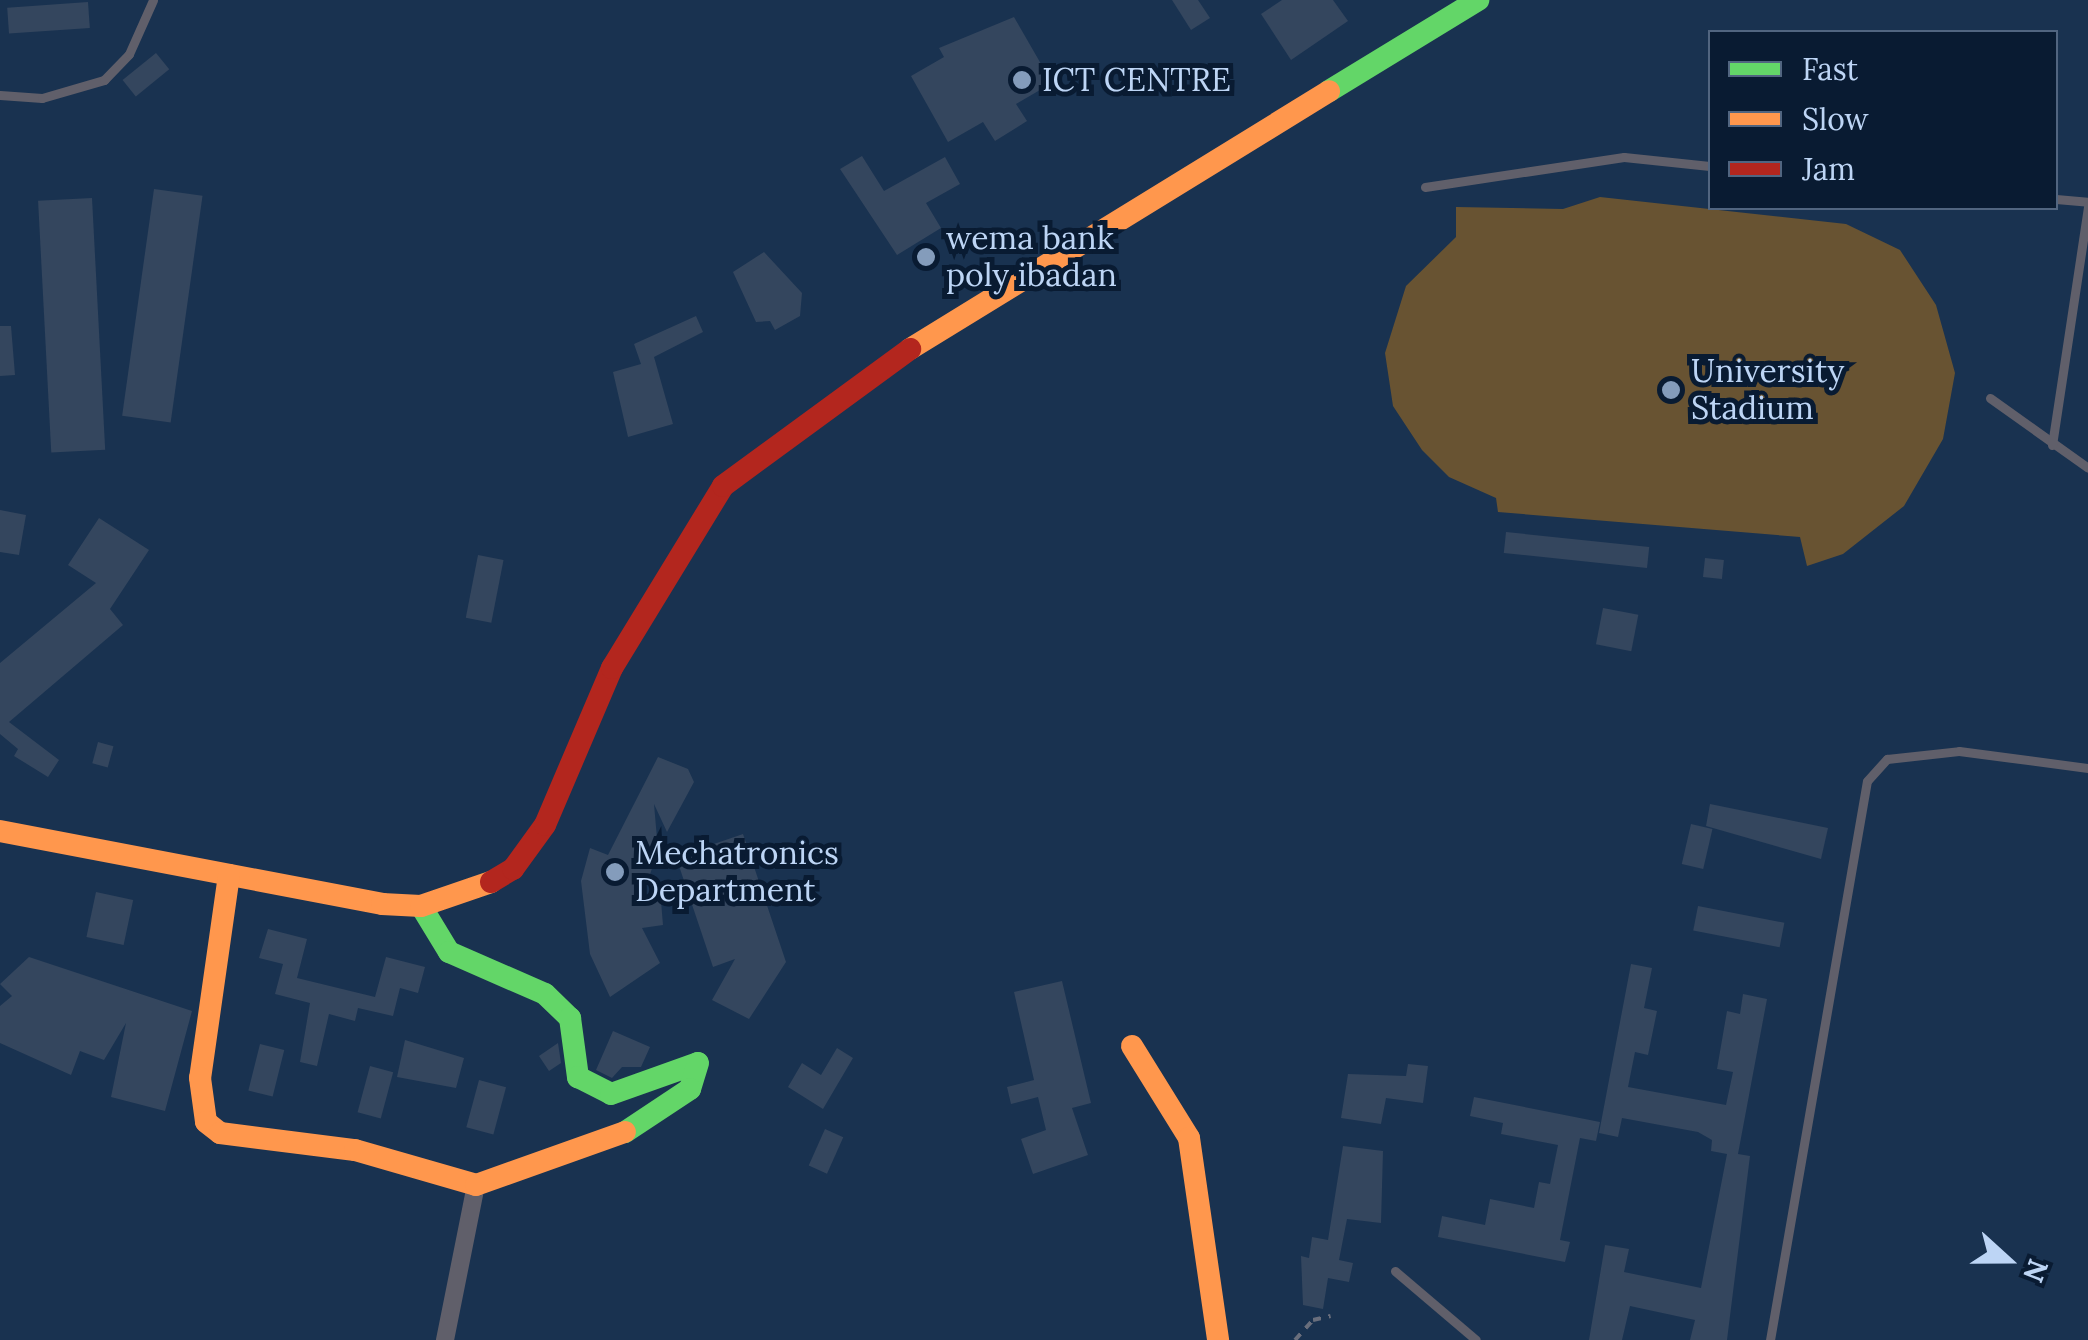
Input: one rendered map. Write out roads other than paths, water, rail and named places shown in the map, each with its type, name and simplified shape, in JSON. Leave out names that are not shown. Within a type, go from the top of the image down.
[{"type":"street","points":[[0,831],[422,906],[513,869],[545,826],[612,668],[723,486],[883,366],[1478,0]]},
{"type":"street","points":[[229,874],[202,1043],[206,1122],[220,1134],[356,1150],[476,1185],[647,1122],[690,1089],[698,1062],[610,1094],[578,1077],[570,1018],[545,994],[449,952],[422,906]]},
{"type":"street","points":[[1132,1046],[1189,1138],[1218,1340]]},
{"type":"street","points":[[446,1340],[476,1185]]},
{"type":"lane","points":[[0,95],[42,98],[104,80],[129,54],[153,0]]},
{"type":"lane","points":[[1425,188],[1624,157],[1708,166]]},
{"type":"lane","points":[[2052,445],[2088,204],[2058,199]]},
{"type":"lane","points":[[1990,398],[2088,468]]},
{"type":"lane","points":[[1770,1340],[1867,781],[1887,759],[1959,752],[2088,768]]},
{"type":"lane","points":[[1395,1272],[1476,1340]]},
{"type":"place","name":"ICT CENTRE","points":[[1022,80]]},
{"type":"place","name":"wema bank poly ibadan","points":[[926,257]]},
{"type":"place","name":"University Stadium","points":[[1671,390]]},
{"type":"place","name":"Mechatronics Department","points":[[615,872]]}]
